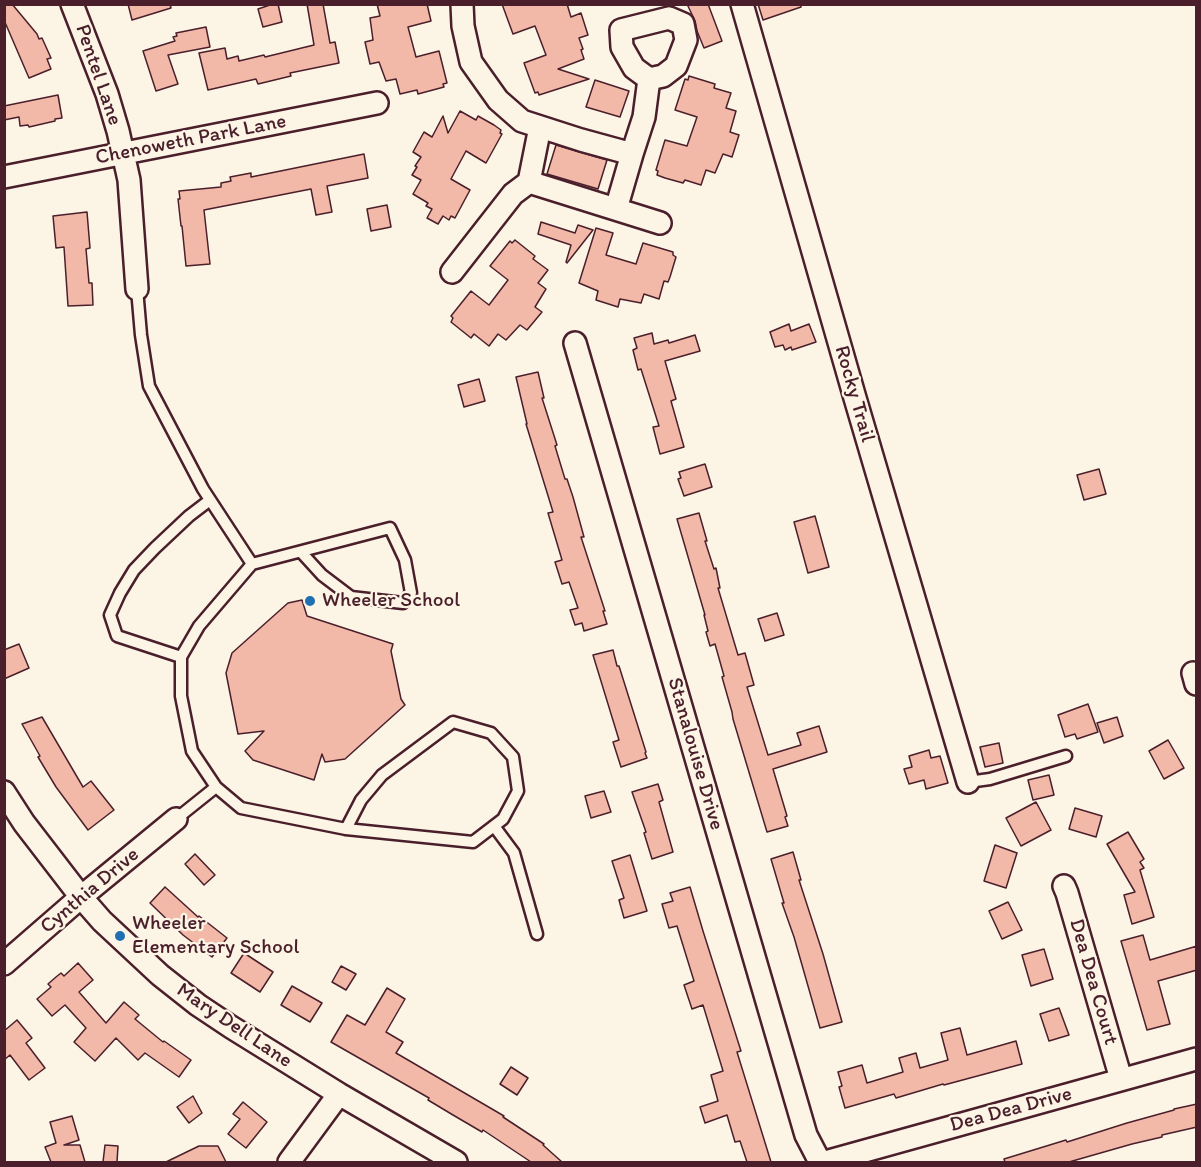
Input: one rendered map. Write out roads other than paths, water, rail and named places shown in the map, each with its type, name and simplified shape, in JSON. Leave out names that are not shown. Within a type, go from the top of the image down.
[{"type":"street","name":"Pentel Lane","points":[[72,4],[107,94],[123,153],[129,180],[136,289]]},
{"type":"street","points":[[462,4],[471,62],[498,100],[522,121],[632,154]]},
{"type":"street","name":"Rocky Trail","points":[[742,4],[968,782]]},
{"type":"street","points":[[615,209],[644,117],[649,79]]},
{"type":"street","name":"Chenoweth Park Lane","points":[[4,177],[378,103]]},
{"type":"street","points":[[452,272],[513,194],[529,182],[540,127]]},
{"type":"street","points":[[529,182],[660,224]]},
{"type":"street","name":"Stanalouise Drive","points":[[576,344],[806,1135],[820,1162]]},
{"type":"street","name":"Mary Dell Lane","points":[[4,792],[24,823],[81,897],[102,921],[160,975],[198,1005],[339,1094],[456,1162]]},
{"type":"street","name":"Cynthia Drive","points":[[4,964],[176,819]]},
{"type":"street","name":"Dea Dea Court","points":[[1064,886],[1121,1079]]},
{"type":"street","name":"Dea Dea Drive","points":[[825,1162],[1197,1059]]},
{"type":"street","points":[[289,1162],[339,1094]]},
{"type":"lane","points":[[136,289],[149,386],[203,489],[252,564]]},
{"type":"lane","points":[[181,657],[117,636],[110,615],[134,570],[189,516],[210,500]]},
{"type":"lane","points":[[301,552],[322,575],[351,597],[403,603],[411,593],[405,560],[390,528],[252,564],[200,626],[181,657],[181,696],[192,751],[216,786],[241,808],[346,829],[473,842],[502,819],[518,791],[513,757],[491,733],[453,722],[382,775],[360,800],[346,829]]},
{"type":"lane","points":[[968,782],[990,780],[1066,756]]},
{"type":"lane","points":[[176,819],[216,786]]},
{"type":"lane","points":[[494,826],[514,853],[537,934]]},
{"type":"place","name":"Wheeler School","points":[[310,601]]},
{"type":"place","name":"Wheeler Elementary School","points":[[120,936]]}]
